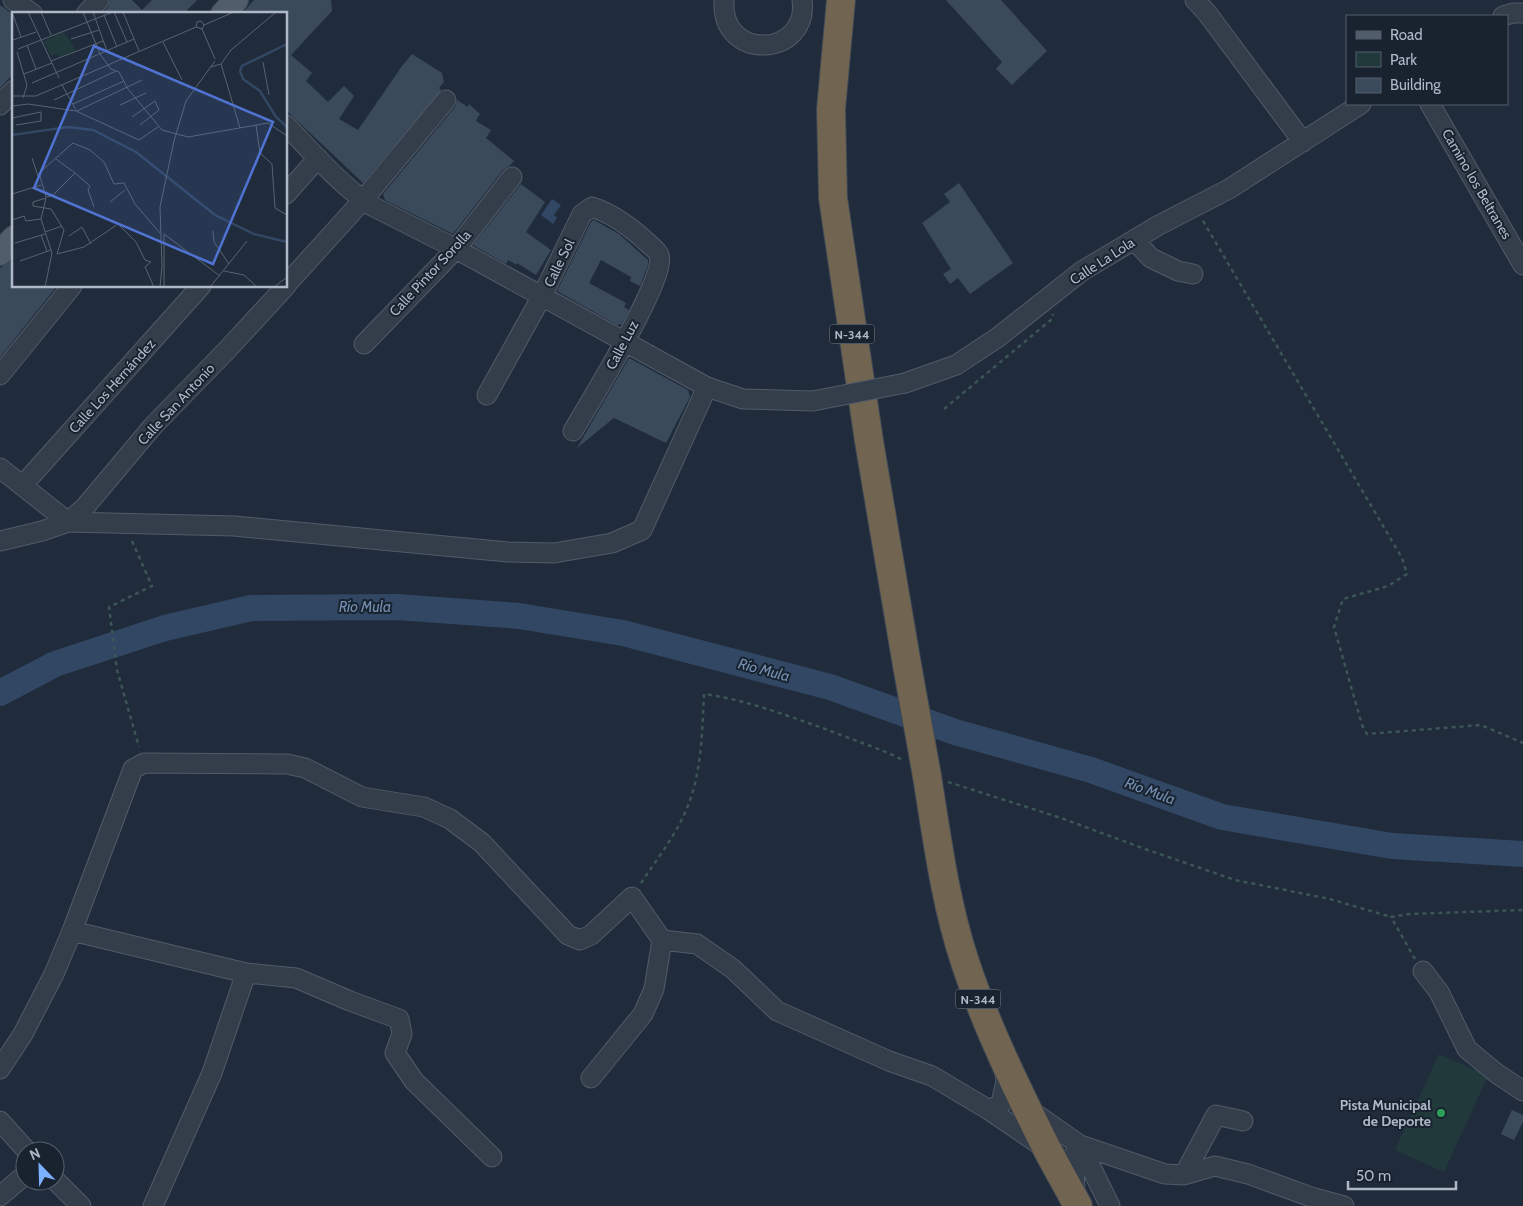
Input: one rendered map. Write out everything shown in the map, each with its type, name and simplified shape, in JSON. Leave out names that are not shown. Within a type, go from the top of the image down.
[{"type":"highway","name":"N-344","points":[[842,0],[830,109],[833,198],[869,441],[950,906],[964,960],[1001,1052],[1048,1150],[1077,1203]]},
{"type":"main road","points":[[225,12],[236,0]]},
{"type":"main road","points":[[0,253],[12,240]]},
{"type":"street","points":[[13,0],[30,12]]},
{"type":"street","points":[[88,12],[99,0]]},
{"type":"street","points":[[724,0],[723,11],[727,24],[735,35],[746,42],[759,46],[772,45],[784,40],[794,31],[801,20],[802,0]]},
{"type":"street","points":[[1195,0],[1207,13],[1303,142]]},
{"type":"street","points":[[1506,15],[1523,13]]},
{"type":"street","points":[[0,105],[12,92]]},
{"type":"street","name":"Calle San Antonio","points":[[288,284],[368,203],[446,100]]},
{"type":"street","name":"Calle La Lola","points":[[288,127],[318,158],[368,203],[456,249],[707,387],[743,399],[813,401],[906,383],[956,365],[997,338],[1082,271],[1134,240],[1228,189],[1359,105]]},
{"type":"street","name":"Camino los Beltranes","points":[[1431,105],[1523,264]]},
{"type":"street","points":[[288,192],[318,158]]},
{"type":"street","name":"Calle Pintor Sorolla","points":[[364,344],[456,249],[512,177]]},
{"type":"street","name":"Calle Sol","points":[[487,395],[542,296],[582,214],[592,207],[604,211],[634,229],[660,255]]},
{"type":"street","points":[[1134,240],[1151,258],[1178,271],[1193,274]]},
{"type":"street","name":"Calle Luz","points":[[573,431],[625,342],[652,286],[660,264],[660,255]]},
{"type":"street","points":[[0,375],[70,288]]},
{"type":"street","name":"Calle Los Hernández","points":[[22,486],[199,288]]},
{"type":"street","name":"Calle San Antonio","points":[[68,522],[85,508],[153,426],[284,288]]},
{"type":"street","points":[[0,541],[42,531],[68,522],[234,526],[508,552],[554,552],[612,543],[642,530],[707,387]]},
{"type":"street","points":[[0,468],[68,522]]},
{"type":"street","points":[[0,1069],[45,992],[72,930],[133,769],[144,763],[287,764],[305,768],[362,797],[424,807],[450,819],[482,843],[568,935],[580,940],[591,935],[632,897],[662,940],[654,990],[643,1014],[591,1078]]},
{"type":"street","points":[[72,930],[246,972],[296,978],[399,1020],[402,1034],[395,1053],[414,1081],[492,1157]]},
{"type":"street","points":[[662,940],[697,944],[733,969],[777,1011],[889,1061],[932,1076],[989,1110],[1048,1150]]},
{"type":"street","points":[[1423,971],[1439,992],[1467,1049],[1496,1073],[1523,1091]]},
{"type":"street","points":[[153,1206],[212,1072],[246,972]]},
{"type":"street","points":[[989,1110],[1000,1104],[1006,1081],[1001,1052]]},
{"type":"street","points":[[1028,1108],[1080,1145],[1165,1174],[1184,1175],[1215,1166],[1248,1174],[1314,1198],[1344,1206]]},
{"type":"street","points":[[1184,1175],[1216,1115],[1243,1121]]},
{"type":"street","points":[[0,1121],[18,1141]]},
{"type":"street","points":[[1077,1203],[1074,1155],[1080,1145]]},
{"type":"street","points":[[1080,1145],[1110,1206]]},
{"type":"street","points":[[0,1196],[15,1183]]},
{"type":"street","points":[[65,1190],[81,1206]]},
{"type":"path","points":[[1194,207],[1402,558],[1407,574],[1388,586],[1343,599],[1334,627],[1364,730],[1367,734],[1481,725],[1523,743]]},
{"type":"path","points":[[944,409],[1052,319],[1056,291]]},
{"type":"path","points":[[124,523],[152,586],[109,607],[117,670],[144,763]]},
{"type":"path","points":[[632,897],[670,839],[687,808],[696,777],[704,694],[731,698],[805,722],[889,753],[927,773],[1235,880],[1330,899],[1391,917],[1410,914],[1523,910]]},
{"type":"path","points":[[1391,917],[1423,971]]},
{"type":"green space","name":"Pista Municipal de Deporte","points":[[1439,1054],[1488,1076],[1444,1172],[1395,1150]]},
{"type":"water","points":[[552,199],[561,205],[554,215],[557,218],[553,224],[541,215]]},
{"type":"building","points":[[110,0],[132,0],[142,10],[152,0],[197,0],[185,12],[104,12]]},
{"type":"building","points":[[254,0],[331,0],[332,11],[291,55],[312,73],[306,81],[328,102],[344,86],[354,96],[339,119],[358,130],[412,54],[442,73],[444,82],[439,88],[441,90],[363,183],[288,112],[288,12],[244,12]]},
{"type":"building","points":[[946,0],[1001,0],[1047,51],[1012,85],[996,69],[1002,62]]},
{"type":"building","points":[[0,5],[12,14],[12,75],[0,88]]},
{"type":"building","points":[[457,100],[468,107],[469,104],[480,114],[476,121],[491,130],[486,138],[514,161],[503,170],[453,234],[385,200],[383,194],[455,107]]},
{"type":"building","points":[[959,183],[1013,263],[970,294],[958,278],[950,284],[943,274],[951,269],[922,223],[950,202],[944,194]]},
{"type":"building","points":[[521,184],[545,202],[526,232],[551,250],[536,275],[517,263],[517,265],[508,260],[506,264],[473,245]]},
{"type":"building","points":[[594,220],[619,234],[648,260],[640,286],[630,281],[631,277],[601,260],[589,283],[626,303],[624,307],[629,310],[622,324],[617,325],[557,291],[591,222]]},
{"type":"building","points":[[12,259],[12,288],[55,288],[0,357],[0,268]]},
{"type":"building","points":[[629,358],[688,390],[690,397],[666,443],[614,418],[577,448]]},
{"type":"building","points":[[1512,1110],[1523,1115],[1523,1122],[1514,1140],[1501,1134]]},
{"type":"waterway","name":"Río Mula","points":[[0,693],[55,664],[165,628],[251,608],[397,607],[519,616],[623,633],[830,687],[955,732],[1091,770],[1222,817],[1392,846],[1523,854]]},
{"type":"place","name":"Pista Municipal de Deporte","points":[[1441,1113]]}]
